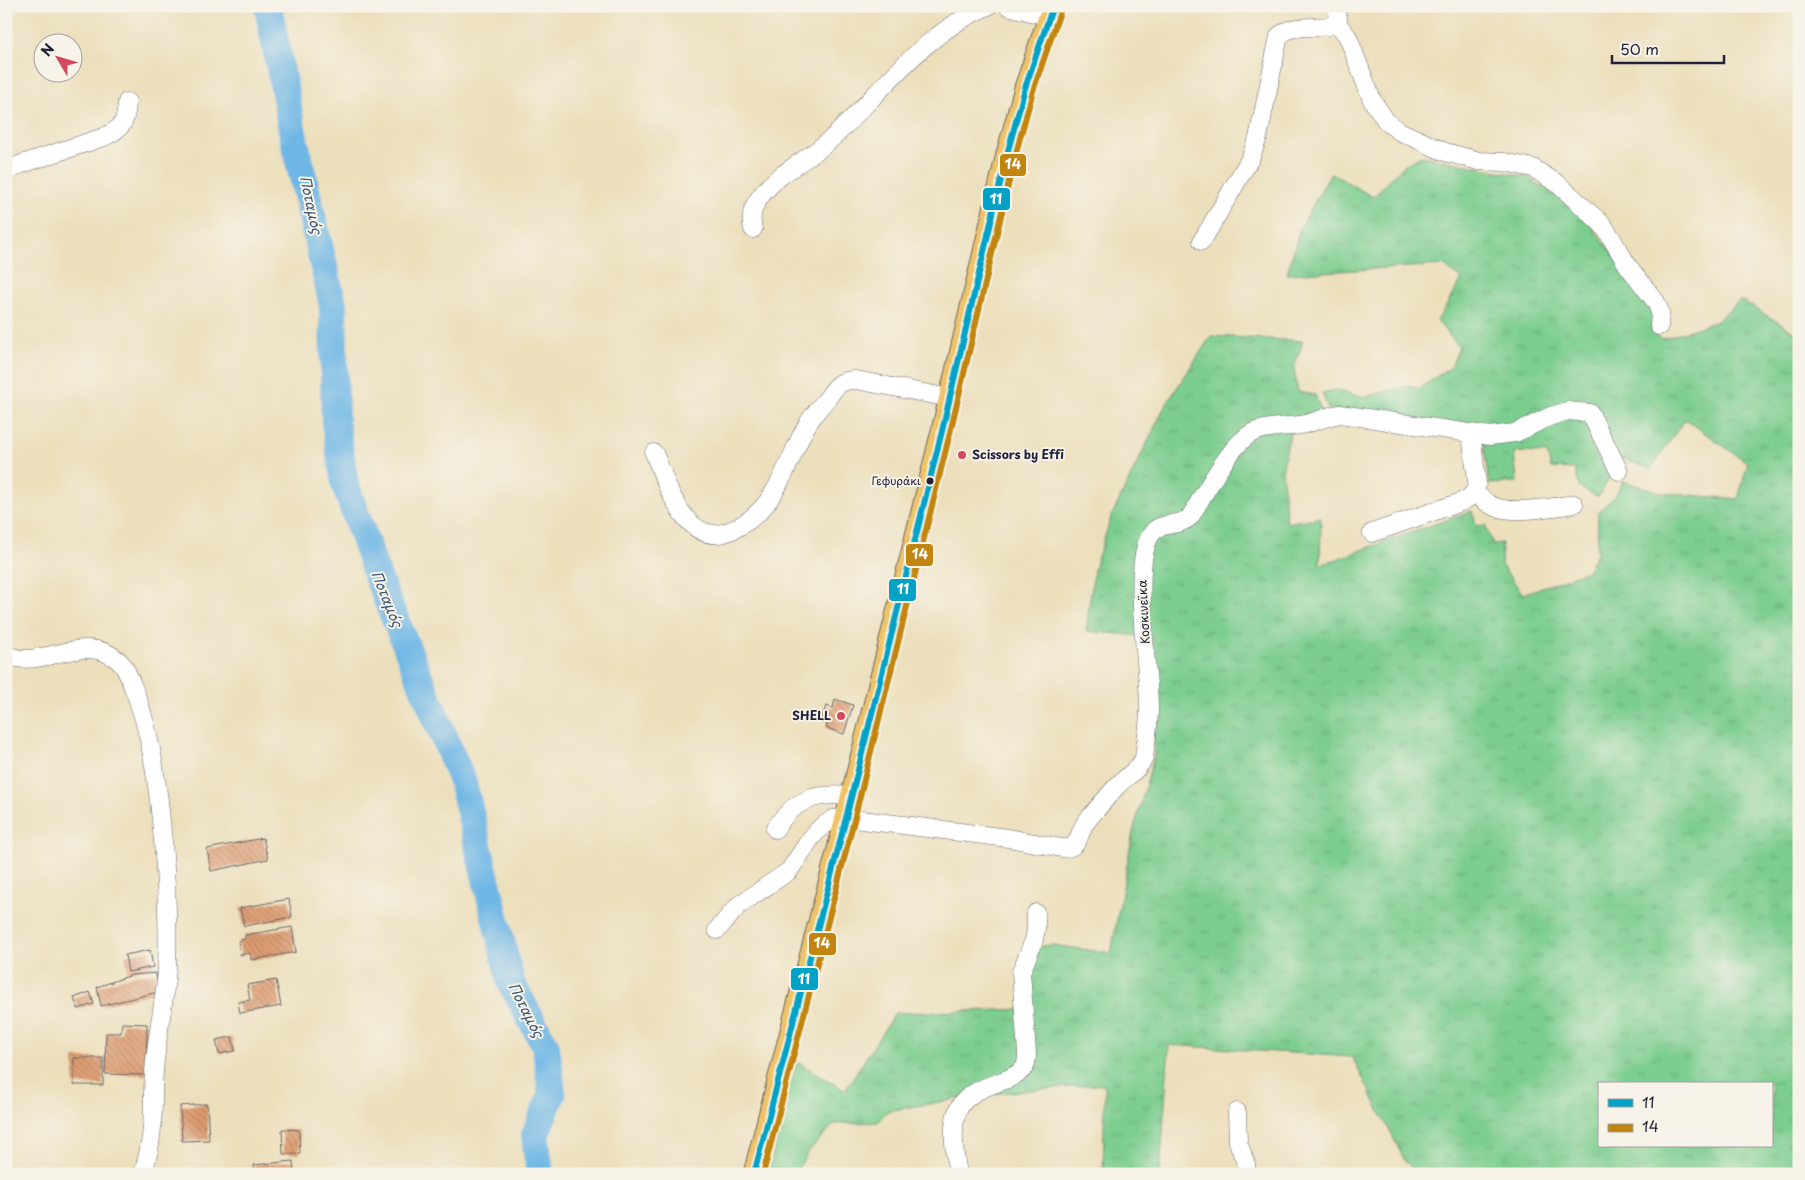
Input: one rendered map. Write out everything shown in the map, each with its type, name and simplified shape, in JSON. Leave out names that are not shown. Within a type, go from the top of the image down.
[{"type":"main road","points":[[754,1174],[846,818],[950,398],[1015,125],[1030,73],[1052,12]]},
{"type":"street","points":[[753,229],[751,220],[752,208],[761,195],[776,180],[810,157],[830,140],[936,36],[974,12],[988,6]]},
{"type":"street","points":[[1008,6],[1052,12]]},
{"type":"street","points":[[1202,241],[1236,185],[1256,145],[1264,115],[1279,36],[1289,30],[1330,26],[1336,14]]},
{"type":"street","points":[[1336,14],[1348,37],[1372,100],[1386,120],[1399,131],[1445,152],[1479,161],[1504,162],[1533,168],[1558,184],[1602,224],[1628,266],[1656,302],[1660,312],[1659,326]]},
{"type":"street","points":[[6,172],[19,165],[116,132],[123,124],[126,116],[126,102]]},
{"type":"street","points":[[654,453],[673,498],[692,525],[703,532],[714,534],[727,532],[744,524],[757,513],[774,493],[806,426],[834,389],[842,382],[856,380],[950,398]]},
{"type":"street","name":"Κοσκινεϊκα","points":[[846,818],[1008,838],[1071,848],[1075,845],[1084,825],[1119,784],[1140,765],[1144,758],[1149,709],[1141,587],[1143,558],[1152,533],[1158,528],[1185,522],[1190,518],[1228,457],[1252,433],[1272,426],[1300,425],[1340,414],[1490,436],[1515,433],[1551,416],[1568,411],[1590,414],[1619,471]]},
{"type":"street","points":[[1372,533],[1461,502],[1474,493],[1477,483],[1471,433]]},
{"type":"street","points":[[1474,493],[1494,507],[1504,509],[1541,509],[1574,504]]},
{"type":"street","points":[[6,655],[18,658],[35,658],[80,649],[100,649],[123,665],[136,693],[145,721],[162,824],[167,928],[165,985],[157,1036],[151,1136],[143,1174]]},
{"type":"street","points":[[775,829],[786,814],[811,797],[828,795],[851,796]]},
{"type":"street","points":[[718,930],[739,905],[789,871],[820,828],[833,819],[846,818]]},
{"type":"street","points":[[958,1174],[953,1140],[955,1118],[961,1104],[979,1090],[1016,1075],[1024,1069],[1026,1064],[1027,1053],[1021,972],[1034,940],[1036,913]]},
{"type":"street","points":[[1236,1112],[1238,1142],[1246,1164],[1247,1174]]},
{"type":"green space","points":[[1422,156],[1527,177],[1581,211],[1656,313],[1651,331],[1662,339],[1715,322],[1741,300],[1799,335],[1799,1174],[1419,1174],[1405,1161],[1352,1057],[1169,1045],[1160,1174],[1103,1174],[1105,1084],[987,1094],[887,1111],[878,1122],[834,1124],[808,1152],[795,1174],[768,1174],[797,1062],[845,1090],[895,1013],[1029,1009],[1026,972],[1037,947],[1051,945],[1111,953],[1133,832],[1154,756],[1152,637],[1086,631],[1094,569],[1112,515],[1165,406],[1211,336],[1303,341],[1294,368],[1298,392],[1315,395],[1322,412],[1293,419],[1282,471],[1287,523],[1321,517],[1320,565],[1472,511],[1477,526],[1485,525],[1493,544],[1502,543],[1501,565],[1523,594],[1587,571],[1597,553],[1598,512],[1614,497],[1623,481],[1663,493],[1738,499],[1748,463],[1685,419],[1651,469],[1621,458],[1598,497],[1579,487],[1575,469],[1551,468],[1547,453],[1514,452],[1517,482],[1489,484],[1482,430],[1328,409],[1322,393],[1335,390],[1365,397],[1411,385],[1418,389],[1451,367],[1459,347],[1437,321],[1462,279],[1443,265],[1287,274],[1300,228],[1331,173],[1373,197],[1405,164]]},
{"type":"building","points":[[835,699],[853,705],[844,734],[826,728],[828,721],[822,719],[826,706],[833,708]]},
{"type":"building","points":[[263,838],[268,859],[211,871],[207,849]]},
{"type":"building","points":[[289,899],[292,917],[244,926],[240,908]]},
{"type":"building","points":[[292,927],[296,952],[251,960],[250,953],[240,955],[238,941],[245,939],[245,935]]},
{"type":"building","points":[[150,950],[153,967],[128,972],[125,955]]},
{"type":"building","points":[[156,973],[158,992],[101,1006],[97,987],[132,975]]},
{"type":"building","points":[[276,980],[281,1006],[240,1013],[238,1002],[250,1000],[247,985]]},
{"type":"building","points":[[90,992],[94,1004],[78,1009],[74,998]]},
{"type":"building","points":[[122,1023],[147,1024],[146,1075],[105,1074],[106,1033],[121,1033]]},
{"type":"building","points":[[232,1037],[235,1051],[219,1054],[216,1040]]},
{"type":"building","points":[[74,1058],[103,1058],[103,1085],[74,1085]]},
{"type":"building","points":[[207,1104],[209,1140],[182,1141],[180,1106]]},
{"type":"building","points":[[282,1129],[299,1130],[300,1154],[283,1154]]},
{"type":"building","points":[[293,1161],[294,1174],[255,1174],[254,1165]]},
{"type":"waterway","name":"Ποταμός","points":[[268,6],[294,139],[333,305],[335,422],[345,484],[378,578],[463,783],[511,983],[546,1047],[552,1094],[535,1135],[540,1174]]},
{"type":"transit line","name":"11","points":[[754,1174],[846,818],[942,431],[1006,158],[1025,88],[1053,6]]},
{"type":"transit line","name":"14","points":[[763,1174],[854,820],[950,433],[1014,160],[1033,91],[1061,9]]},
{"type":"place","name":"Scissors by Effi","points":[[962,455]]},
{"type":"place","name":"Γεφυράκι","points":[[930,481]]},
{"type":"place","name":"SHELL","points":[[841,716]]}]
